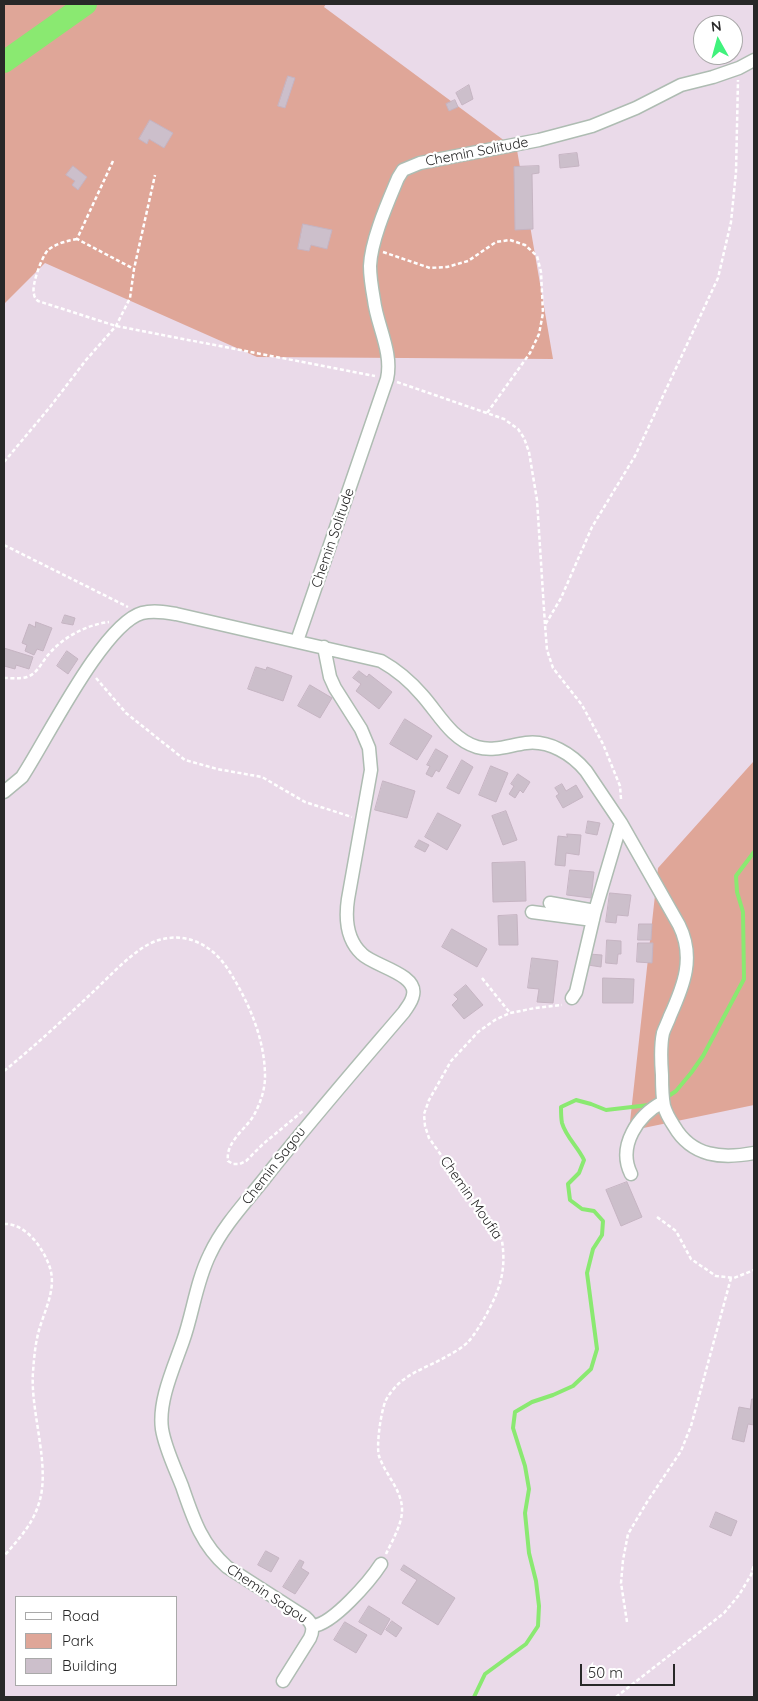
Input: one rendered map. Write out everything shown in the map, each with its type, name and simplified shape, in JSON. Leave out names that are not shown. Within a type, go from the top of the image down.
[{"type":"street","name":"Chemin Solitude","points":[[297,641],[390,368],[374,302],[370,266],[373,249],[398,178],[403,170],[411,166],[539,140],[592,126],[636,108],[681,85],[713,77],[739,68],[754,60]]},
{"type":"street","points":[[4,792],[22,777],[88,668],[108,640],[128,620],[141,613],[160,611],[176,614],[381,661],[408,680],[422,694],[454,734],[468,743],[491,749],[535,742],[566,753],[580,764],[620,823],[680,924],[687,948],[685,976],[663,1035],[661,1052],[664,1102],[668,1116],[678,1134],[692,1148],[701,1152],[729,1156],[754,1153]]},
{"type":"street","name":"Chemin Sagou","points":[[283,1681],[310,1638],[313,1626],[305,1617],[227,1567],[206,1545],[193,1518],[167,1445],[162,1429],[161,1412],[189,1324],[199,1280],[210,1254],[228,1225],[308,1123],[404,1012],[413,996],[410,981],[362,954],[350,936],[346,913],[371,770],[369,748],[361,728],[334,688],[324,647]]},
{"type":"street","points":[[572,998],[576,992],[594,916],[620,823]]},
{"type":"street","points":[[550,903],[594,916]]},
{"type":"street","points":[[532,912],[594,916]]},
{"type":"street","points":[[631,1174],[626,1166],[626,1149],[632,1134],[645,1114],[664,1102]]},
{"type":"street","points":[[313,1626],[324,1623],[359,1593],[381,1564]]},
{"type":"path","points":[[546,625],[561,598],[592,527],[635,456],[718,278],[731,222],[736,172],[739,68]]},
{"type":"path","points":[[77,239],[113,162]]},
{"type":"path","points":[[4,462],[86,360],[116,326],[130,298],[134,269],[155,175]]},
{"type":"path","points":[[134,269],[77,239],[60,243],[46,252],[36,276],[33,289],[34,296],[38,301],[116,326],[387,378],[487,412],[504,419],[518,429],[524,438],[529,452],[537,500],[547,650],[553,668],[582,705],[603,744],[620,786],[620,823]]},
{"type":"path","points":[[373,249],[430,268],[447,266],[468,260],[496,242],[510,240],[525,245],[537,256],[541,272],[543,313],[539,334],[530,353],[487,412]]},
{"type":"path","points":[[4,545],[141,613]]},
{"type":"path","points":[[4,678],[28,677],[35,672],[58,645],[94,624],[128,620]]},
{"type":"path","points":[[88,668],[126,713],[185,760],[218,769],[262,777],[305,802],[363,820]]},
{"type":"path","points":[[4,1071],[30,1051],[133,955],[157,940],[174,937],[202,944],[223,961],[245,1000],[260,1037],[265,1062],[265,1083],[255,1114],[231,1146],[227,1155],[228,1160],[234,1164],[246,1161],[263,1144],[306,1109]]},
{"type":"path","points":[[482,978],[510,1013]]},
{"type":"path","name":"Chemin Moufia","points":[[381,1564],[398,1525],[402,1509],[399,1495],[378,1454],[380,1422],[385,1402],[401,1380],[449,1356],[466,1344],[478,1328],[501,1280],[504,1254],[502,1241],[429,1138],[424,1114],[429,1100],[451,1061],[478,1032],[495,1020],[510,1013],[558,1006],[565,1004],[572,998]]},
{"type":"path","points":[[657,1217],[676,1232],[691,1259],[716,1276],[731,1278],[754,1270]]},
{"type":"path","points":[[4,1224],[18,1226],[33,1238],[50,1267],[52,1279],[51,1293],[38,1336],[33,1374],[34,1403],[43,1483],[40,1503],[32,1521],[4,1556]]},
{"type":"path","points":[[627,1622],[621,1583],[628,1534],[681,1451],[691,1426],[731,1278]]},
{"type":"path","points":[[616,1697],[724,1613],[739,1595],[751,1575],[754,1565]]},
{"type":"green space","points":[[4,4],[326,4],[324,7],[517,150],[553,359],[257,357],[45,263],[4,304]]},
{"type":"green space","points":[[753,762],[754,1105],[629,1131],[658,868]]},
{"type":"building","points":[[288,76],[295,78],[285,108],[278,106]]},
{"type":"building","points":[[469,85],[473,99],[462,105],[456,93]]},
{"type":"building","points":[[455,100],[458,107],[449,111],[446,104]]},
{"type":"building","points":[[150,120],[173,133],[164,148],[149,139],[147,144],[139,139]]},
{"type":"building","points":[[577,153],[579,166],[560,168],[559,155]]},
{"type":"building","points":[[73,166],[87,177],[78,190],[72,185],[75,181],[66,175]]},
{"type":"building","points":[[539,166],[539,173],[532,174],[533,229],[515,230],[514,167]]},
{"type":"building","points":[[303,224],[332,230],[327,249],[311,245],[309,251],[298,249]]},
{"type":"building","points":[[65,615],[75,618],[73,625],[62,623]]},
{"type":"building","points":[[36,622],[52,628],[43,651],[37,649],[34,655],[25,651],[27,645],[22,643],[29,624],[35,627]]},
{"type":"building","points":[[4,648],[33,657],[29,669],[16,665],[15,669],[4,666]]},
{"type":"building","points":[[67,651],[78,659],[68,674],[57,666]]},
{"type":"building","points":[[256,667],[266,670],[267,667],[292,676],[283,701],[248,689]]},
{"type":"building","points":[[359,671],[367,677],[369,674],[392,692],[379,709],[356,691],[361,684],[353,678]]},
{"type":"building","points":[[310,685],[332,698],[320,718],[298,706]]},
{"type":"building","points":[[405,719],[432,736],[417,760],[390,744]]},
{"type":"building","points":[[436,749],[448,756],[439,772],[436,770],[432,777],[426,774],[430,766],[427,765]]},
{"type":"building","points":[[462,760],[473,767],[459,794],[447,788]]},
{"type":"building","points":[[491,766],[508,773],[496,802],[479,795]]},
{"type":"building","points":[[518,774],[530,782],[523,793],[520,790],[515,798],[509,794],[514,786],[511,784]]},
{"type":"building","points":[[383,781],[415,791],[407,818],[375,810]]},
{"type":"building","points":[[562,784],[566,791],[576,785],[583,797],[563,808],[556,796],[559,794],[555,788]]},
{"type":"building","points":[[506,811],[517,840],[503,845],[492,816]]},
{"type":"building","points":[[438,813],[461,825],[447,850],[425,837]]},
{"type":"building","points":[[588,821],[600,823],[597,835],[586,833]]},
{"type":"building","points":[[567,834],[581,835],[579,855],[566,853],[565,866],[555,865],[558,836],[567,837]]},
{"type":"building","points":[[419,840],[429,845],[425,852],[415,847]]},
{"type":"building","points":[[525,862],[526,901],[493,902],[492,863]]},
{"type":"building","points":[[570,870],[594,872],[591,898],[567,895]]},
{"type":"building","points":[[610,893],[631,895],[628,916],[617,915],[616,923],[606,922]]},
{"type":"building","points":[[517,915],[518,945],[499,945],[498,916]]},
{"type":"building","points":[[639,924],[652,924],[651,940],[638,940]]},
{"type":"building","points":[[452,929],[487,949],[477,967],[442,947]]},
{"type":"building","points":[[607,940],[621,941],[621,954],[618,954],[617,964],[606,963]]},
{"type":"building","points":[[638,943],[653,943],[652,963],[637,962]]},
{"type":"building","points":[[589,954],[602,955],[601,967],[588,965]]},
{"type":"building","points":[[532,958],[558,961],[553,1003],[537,1002],[539,989],[528,988]]},
{"type":"building","points":[[603,978],[634,979],[633,1003],[603,1003]]},
{"type":"building","points":[[466,985],[483,1005],[464,1019],[452,1005],[458,999],[454,995]]},
{"type":"building","points":[[627,1182],[642,1217],[621,1226],[606,1190]]},
{"type":"building","points":[[752,1399],[754,1399],[754,1425],[748,1424],[744,1442],[732,1439],[739,1407],[750,1409]]},
{"type":"building","points":[[716,1512],[737,1521],[731,1536],[710,1527]]},
{"type":"building","points":[[266,1551],[279,1558],[271,1572],[258,1565]]},
{"type":"building","points":[[300,1560],[304,1562],[301,1568],[309,1573],[295,1594],[283,1587]]},
{"type":"building","points":[[404,1565],[455,1598],[438,1625],[402,1603],[417,1580],[401,1570]]},
{"type":"building","points":[[369,1606],[390,1619],[381,1635],[359,1622]]},
{"type":"building","points":[[392,1621],[402,1628],[396,1637],[386,1630]]},
{"type":"building","points":[[345,1622],[367,1635],[356,1653],[334,1640]]},
{"type":"waterway","points":[[4,62],[86,4]]},
{"type":"waterway","points":[[667,1097],[676,1091],[703,1056],[744,979],[743,912],[737,892],[736,876],[754,852]]},
{"type":"waterway","points":[[474,1697],[485,1674],[526,1644],[538,1626],[539,1606],[536,1581],[529,1553],[525,1513],[529,1489],[525,1466],[513,1428],[515,1412],[532,1402],[573,1386],[591,1369],[597,1349],[587,1273],[593,1249],[602,1235],[603,1221],[594,1211],[582,1209],[570,1200],[568,1184],[579,1173],[584,1160],[564,1128],[561,1107],[576,1100],[606,1110],[649,1105]]}]
